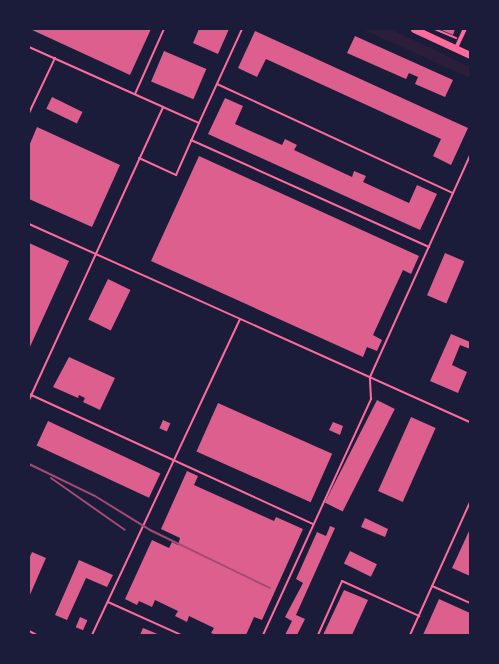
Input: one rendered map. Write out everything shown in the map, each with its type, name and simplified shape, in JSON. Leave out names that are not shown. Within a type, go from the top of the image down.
[{"type":"highway","points":[[414,29],[470,55]]},
{"type":"street","points":[[456,48],[465,29]]},
{"type":"lane","points":[[135,94],[164,29]]},
{"type":"lane","points":[[139,158],[176,174],[242,29]]},
{"type":"lane","points":[[29,46],[199,123]]},
{"type":"lane","points":[[29,113],[55,58]]},
{"type":"lane","points":[[217,84],[453,192]]},
{"type":"lane","points":[[29,400],[30,394],[96,254],[163,106]]},
{"type":"lane","points":[[191,140],[429,247]]},
{"type":"lane","points":[[263,635],[371,399],[370,377],[470,156]]},
{"type":"lane","points":[[29,224],[470,422]]},
{"type":"lane","points":[[92,635],[240,319]]},
{"type":"lane","points":[[30,394],[314,524]]},
{"type":"lane","points":[[410,635],[470,502]]},
{"type":"lane","points":[[318,635],[342,581],[419,616]]},
{"type":"lane","points":[[432,586],[470,603]]},
{"type":"lane","points":[[108,602],[181,635]]},
{"type":"lane","points":[[29,632],[37,635]]},
{"type":"path","points":[[435,29],[456,38],[461,35]]},
{"type":"shaded area","points":[[362,29],[390,29],[470,67],[470,78]]},
{"type":"building","points":[[30,29],[151,29],[130,75]]},
{"type":"building","points":[[199,29],[229,29],[218,54],[193,43]]},
{"type":"building","points":[[439,29],[455,29],[453,35]]},
{"type":"building","points":[[255,31],[468,128],[451,165],[433,156],[441,139],[266,59],[257,77],[238,68]]},
{"type":"building","points":[[355,36],[453,80],[445,97],[415,84],[418,77],[409,73],[406,79],[347,53]]},
{"type":"building","points":[[164,51],[206,69],[193,99],[151,81]]},
{"type":"building","points":[[52,97],[83,112],[77,124],[46,109]]},
{"type":"building","points":[[225,98],[243,106],[235,124],[282,145],[285,139],[297,145],[294,150],[352,177],[354,171],[366,176],[363,182],[409,203],[417,185],[437,194],[420,230],[208,134]]},
{"type":"building","points":[[37,127],[120,165],[92,227],[29,199],[29,146]]},
{"type":"building","points":[[199,156],[419,256],[411,274],[403,270],[373,335],[382,340],[377,351],[367,347],[363,357],[151,261]]},
{"type":"building","points":[[29,243],[69,261],[29,349]]},
{"type":"building","points":[[445,253],[464,261],[446,304],[427,295]]},
{"type":"building","points":[[108,279],[130,290],[111,330],[88,319]]},
{"type":"building","points":[[451,334],[470,342],[470,349],[460,345],[452,365],[467,372],[458,393],[430,381]]},
{"type":"building","points":[[69,357],[115,378],[100,410],[83,402],[85,398],[79,395],[78,398],[53,387]]},
{"type":"building","points":[[377,400],[395,409],[343,512],[325,502]]},
{"type":"building","points":[[218,403],[332,454],[311,502],[196,451]]},
{"type":"building","points":[[411,417],[436,428],[403,502],[378,491]]},
{"type":"building","points":[[163,420],[170,423],[167,431],[159,428]]},
{"type":"building","points":[[48,421],[160,473],[149,498],[37,445]]},
{"type":"building","points":[[333,422],[343,426],[340,435],[329,430]]},
{"type":"building","points":[[187,471],[198,476],[194,485],[274,521],[276,517],[303,529],[262,620],[254,617],[246,635],[216,635],[211,633],[214,628],[189,616],[187,622],[175,616],[178,611],[155,600],[152,607],[139,601],[137,605],[125,599],[152,540],[169,548],[172,542],[178,545],[180,538],[161,529]]},
{"type":"building","points":[[365,518],[388,529],[385,537],[361,527]]},
{"type":"building","points":[[330,526],[335,528],[296,615],[305,619],[297,635],[285,635],[292,621],[285,617],[303,583],[296,579],[317,532],[326,536]]},
{"type":"building","points":[[470,529],[470,576],[452,568]]},
{"type":"building","points":[[350,551],[377,564],[371,577],[344,564]]},
{"type":"building","points":[[32,552],[46,558],[29,597],[29,559]]},
{"type":"building","points":[[79,560],[113,575],[107,587],[86,578],[67,620],[55,615]]},
{"type":"building","points":[[344,590],[368,600],[352,635],[323,635]]},
{"type":"building","points":[[439,599],[470,613],[470,635],[423,635]]},
{"type":"building","points":[[80,617],[87,620],[83,630],[76,627]]},
{"type":"building","points":[[143,628],[160,635],[140,635]]},
{"type":"railway","points":[[29,464],[95,496],[150,530],[270,588]]},
{"type":"railway","points":[[51,478],[125,530]]}]
